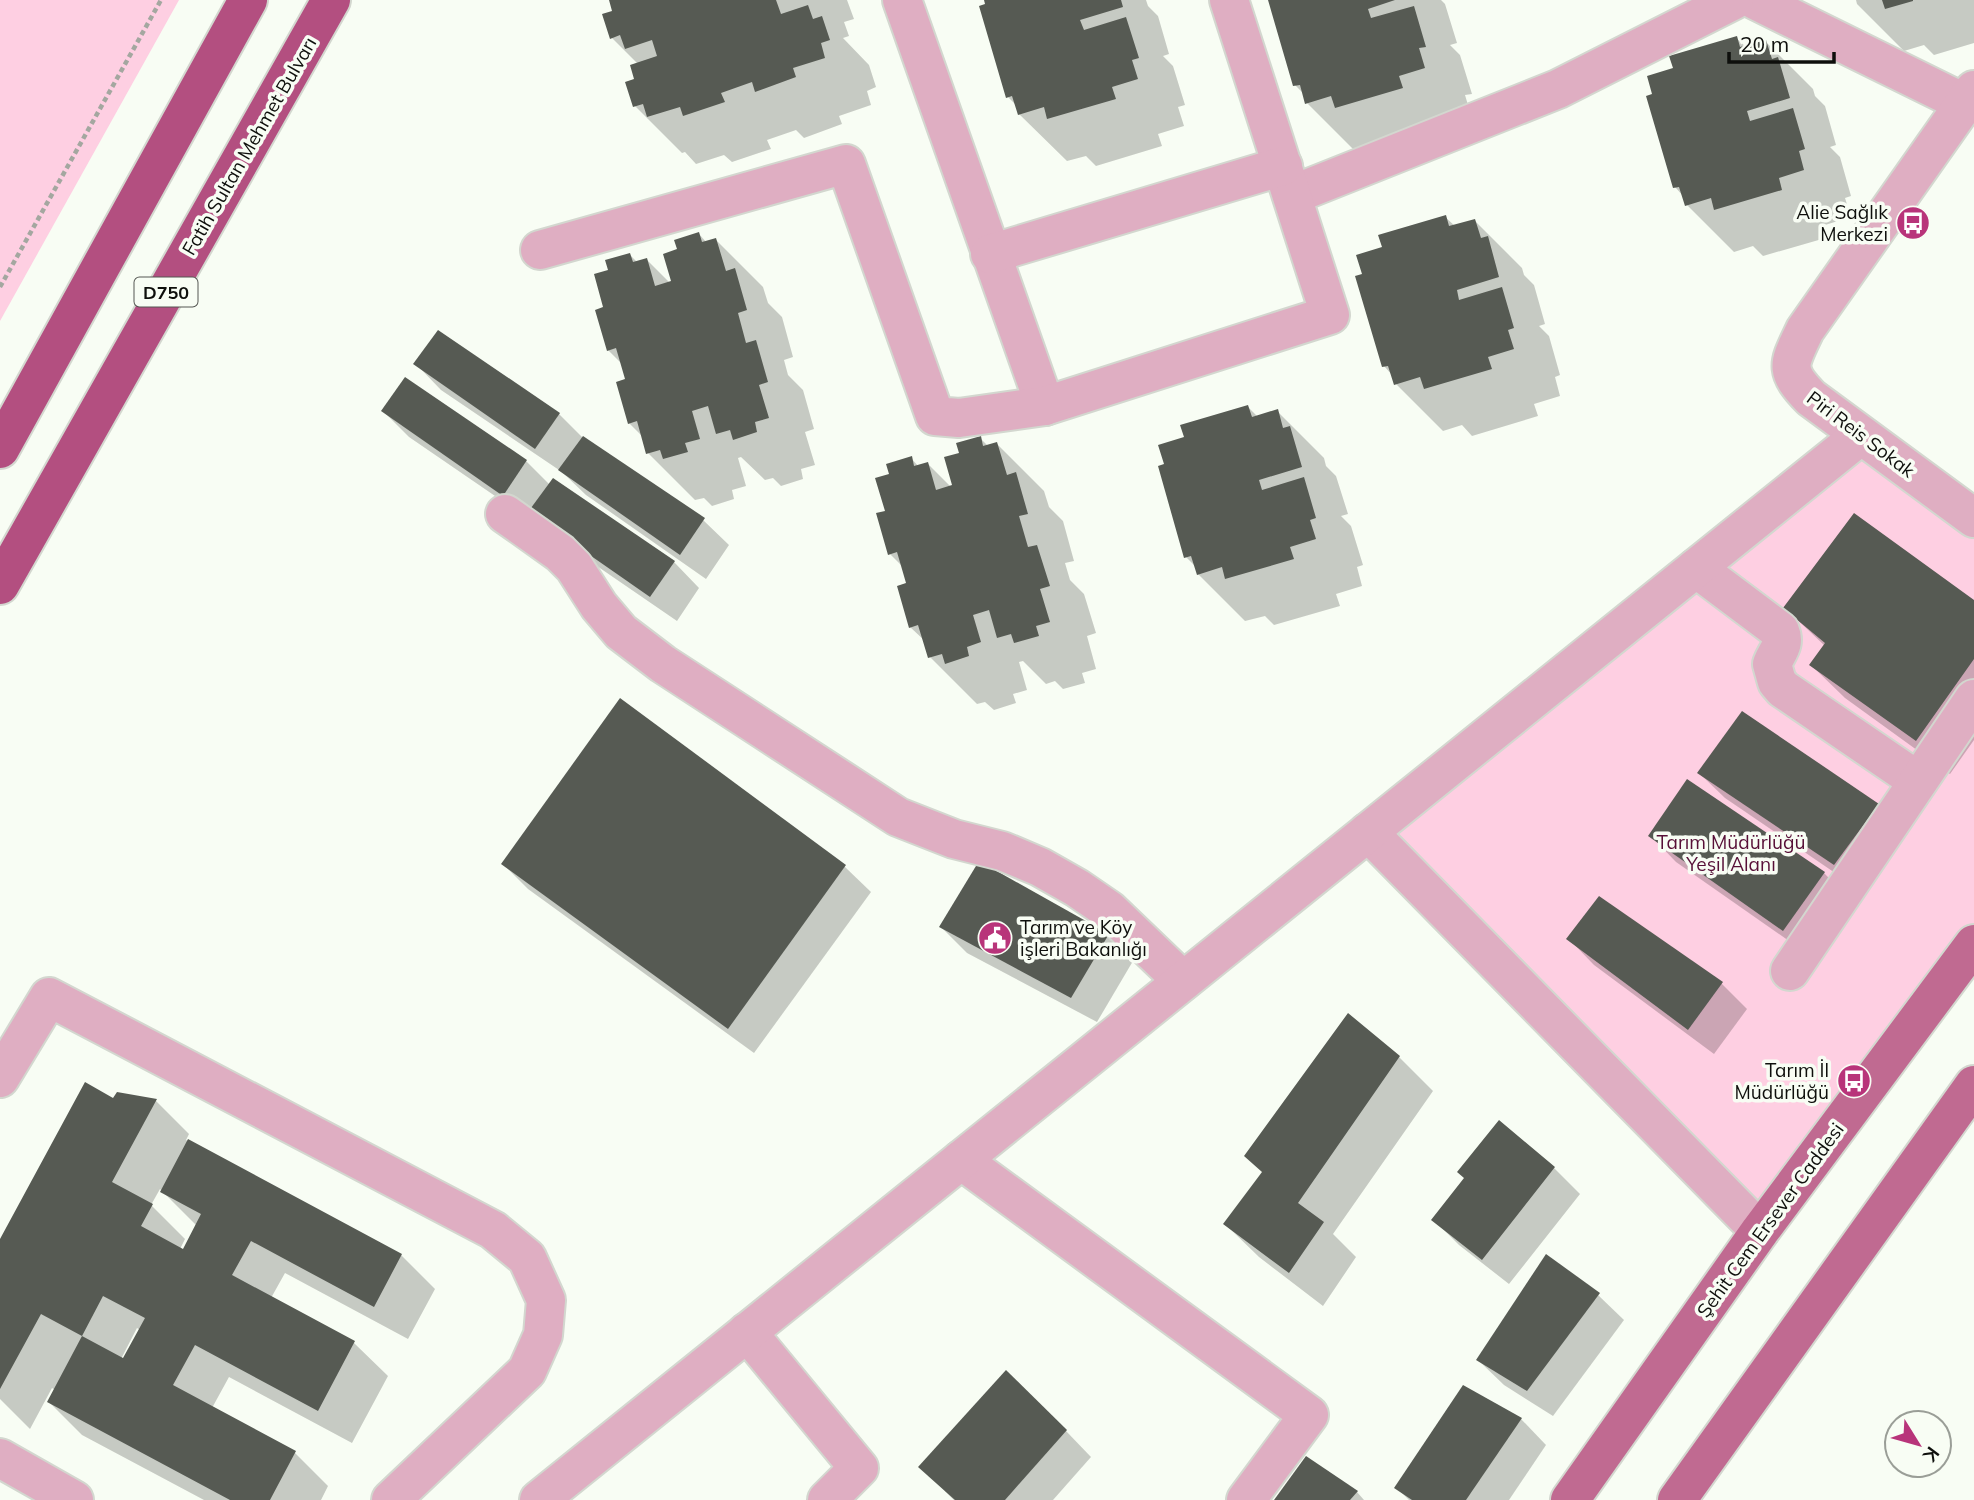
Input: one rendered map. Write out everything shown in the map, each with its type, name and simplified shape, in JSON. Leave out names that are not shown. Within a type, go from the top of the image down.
[{"type":"highway","points":[[0,449],[248,0]]},
{"type":"highway","name":"Fatih Sultan Mehmet Bulvarı","points":[[0,585],[331,0]]},
{"type":"main road","name":"Şehit Cem Ersever Caddesi","points":[[1570,1500],[1760,1231],[1974,944]]},
{"type":"main road","points":[[1678,1500],[1974,1085]]},
{"type":"street","points":[[902,0],[1045,406]]},
{"type":"street","points":[[540,250],[846,164],[935,416],[959,418],[1045,406],[1330,315],[1229,0]]},
{"type":"street","points":[[990,254],[1288,180],[1558,89],[1734,0]]},
{"type":"street","points":[[1755,0],[1969,96]]},
{"type":"street","name":"Piri Reis Sokak","points":[[1969,96],[1805,330],[1790,367],[1795,381],[1811,398],[1974,518]]},
{"type":"street","points":[[539,1500],[1860,436]]},
{"type":"street","points":[[505,514],[560,553],[574,567],[599,606],[621,632],[663,664],[898,817],[954,839],[1002,851],[1040,867],[1077,888],[1109,911],[1183,981]]},
{"type":"street","points":[[1696,568],[1780,631],[1782,647],[1772,664],[1777,682],[1783,689],[1919,781]]},
{"type":"street","points":[[1790,971],[1974,699]]},
{"type":"street","points":[[1368,832],[1760,1231]]},
{"type":"street","points":[[0,1078],[49,997],[493,1230],[527,1258],[546,1300],[543,1335],[527,1371],[391,1500]]},
{"type":"street","points":[[961,1160],[1309,1415],[1246,1500]]},
{"type":"street","points":[[747,1332],[859,1468],[827,1500]]},
{"type":"street","points":[[0,1458],[74,1500]]},
{"type":"path","points":[[0,287],[161,0]]},
{"type":"green space","points":[[0,0],[179,0],[0,321]]},
{"type":"green space","name":"Tarım Müdürlüğü Yeşil Alanı","points":[[1860,436],[1974,518],[1974,944],[1760,1231],[1368,832]]},
{"type":"building","points":[[609,0],[776,0],[781,14],[808,5],[813,19],[822,16],[830,40],[821,43],[825,58],[793,68],[796,77],[755,92],[752,82],[721,93],[725,102],[683,116],[680,107],[647,117],[643,104],[633,107],[625,82],[634,79],[630,65],[657,56],[652,40],[625,49],[620,35],[610,39],[602,14],[612,11]]},
{"type":"building","points":[[984,0],[1121,0],[1123,7],[1080,20],[1084,30],[1126,17],[1139,58],[1132,60],[1138,79],[1112,87],[1116,99],[1047,119],[1044,107],[1018,115],[1012,96],[1006,98],[979,6],[985,4]]},
{"type":"building","points":[[1268,0],[1395,0],[1368,9],[1371,18],[1414,6],[1426,47],[1419,48],[1425,68],[1399,76],[1403,88],[1335,108],[1331,96],[1305,104],[1300,85],[1293,86]]},
{"type":"building","points":[[1882,0],[1913,0],[1913,1],[1885,9]]},
{"type":"building","points":[[1737,36],[1740,47],[1766,40],[1772,59],[1778,57],[1790,98],[1747,111],[1750,121],[1793,108],[1805,149],[1799,151],[1804,170],[1779,178],[1782,190],[1714,210],[1711,198],[1685,206],[1679,187],[1673,188],[1646,96],[1652,94],[1647,76],[1673,68],[1669,56]]},
{"type":"building","points":[[1446,215],[1449,226],[1475,219],[1481,238],[1488,236],[1499,277],[1457,290],[1459,300],[1502,287],[1514,328],[1508,330],[1514,349],[1488,357],[1492,369],[1424,389],[1420,377],[1394,385],[1388,366],[1382,367],[1355,276],[1362,274],[1356,255],[1382,247],[1378,235]]},
{"type":"building","points":[[699,232],[702,242],[716,238],[726,271],[735,268],[747,310],[738,313],[746,343],[756,340],[768,382],[759,385],[769,418],[755,422],[757,432],[733,440],[730,430],[716,434],[708,406],[692,411],[700,439],[685,443],[688,452],[663,459],[660,450],[646,454],[637,421],[628,424],[616,382],[625,379],[616,348],[607,351],[595,310],[603,307],[594,274],[608,270],[605,260],[630,253],[633,262],[647,258],[655,286],[671,281],[663,254],[677,249],[674,240]]},
{"type":"building","points":[[438,330],[560,413],[535,449],[413,364]]},
{"type":"building","points":[[405,377],[527,460],[503,496],[381,411]]},
{"type":"building","points":[[1248,405],[1252,417],[1278,409],[1283,428],[1290,426],[1302,467],[1259,480],[1262,490],[1304,477],[1316,518],[1310,520],[1316,539],[1290,547],[1294,559],[1225,579],[1222,567],[1197,575],[1191,556],[1184,558],[1158,466],[1164,464],[1158,445],[1184,437],[1180,425]]},
{"type":"building","points":[[583,436],[705,518],[680,555],[558,470]]},
{"type":"building","points":[[981,436],[983,446],[997,442],[1007,475],[1016,472],[1028,514],[1019,516],[1028,547],[1037,545],[1050,586],[1040,589],[1050,622],[1036,626],[1039,636],[1014,643],[1011,634],[997,638],[989,610],[973,615],[981,642],[967,647],[969,656],[945,664],[942,654],[928,658],[918,625],[909,628],[897,586],[906,583],[897,552],[888,555],[876,513],[885,511],[875,478],[889,474],[886,464],[912,456],[914,466],[928,462],[936,490],[952,485],[944,457],[959,453],[956,443]]},
{"type":"building","points":[[553,478],[675,561],[650,597],[528,512]]},
{"type":"building","points":[[1854,513],[1974,600],[1974,659],[1916,741],[1809,665],[1825,643],[1783,608]]},
{"type":"building","points":[[620,698],[846,865],[728,1029],[501,864]]},
{"type":"building","points":[[1742,711],[1879,804],[1834,865],[1697,773]]},
{"type":"building","points":[[1687,779],[1825,872],[1783,931],[1648,836]]},
{"type":"building","points":[[979,861],[1109,934],[1071,998],[939,927]]},
{"type":"building","points":[[1599,896],[1723,982],[1688,1030],[1566,939]]},
{"type":"building","points":[[1348,1013],[1400,1056],[1298,1203],[1324,1222],[1289,1273],[1223,1224],[1262,1172],[1244,1156]]},
{"type":"building","points":[[85,1082],[113,1098],[117,1092],[157,1099],[112,1182],[153,1204],[141,1226],[183,1249],[201,1214],[160,1192],[188,1139],[402,1254],[374,1307],[251,1241],[232,1275],[355,1341],[318,1411],[195,1345],[173,1385],[296,1451],[270,1500],[230,1500],[47,1402],[82,1336],[41,1314],[0,1389],[0,1239]],"holes":[[[103,1296],[145,1318],[123,1358],[82,1336]]]},
{"type":"building","points":[[1499,1120],[1555,1167],[1482,1260],[1431,1220],[1464,1178],[1457,1172]]},
{"type":"building","points":[[1546,1254],[1600,1293],[1527,1391],[1476,1360]]},
{"type":"building","points":[[1006,1370],[1067,1430],[1005,1500],[955,1500],[918,1467]]},
{"type":"building","points":[[1463,1385],[1522,1418],[1466,1500],[1412,1500],[1394,1488]]},
{"type":"building","points":[[1306,1456],[1358,1491],[1350,1500],[1274,1500]]},
{"type":"place","name":"Alie Sağlık Merkezi","points":[[1913,223]]},
{"type":"place","name":"Tarım ve Köy işleri Bakanlığı","points":[[995,938]]},
{"type":"place","name":"Tarım İl Müdürlüğü","points":[[1854,1081]]}]
